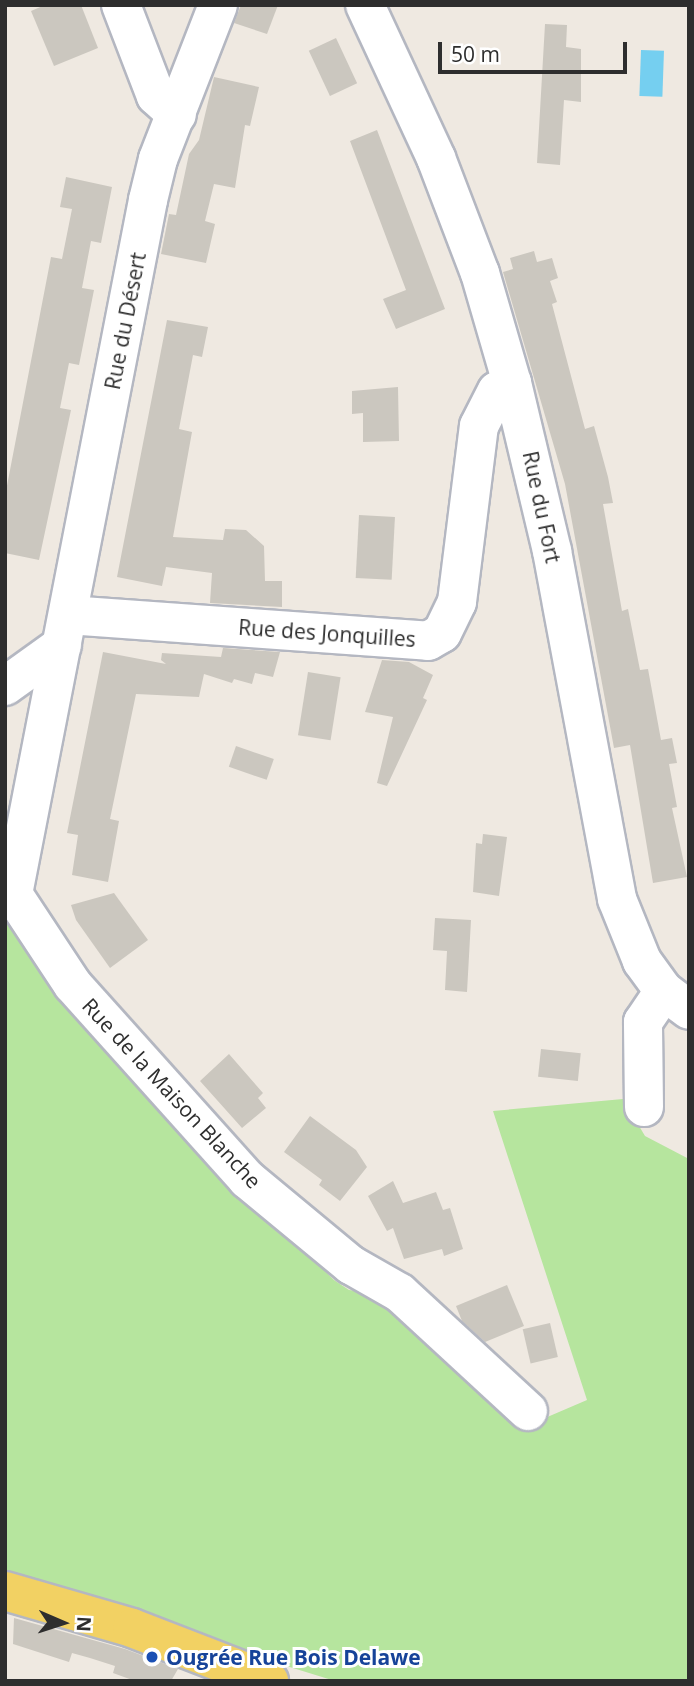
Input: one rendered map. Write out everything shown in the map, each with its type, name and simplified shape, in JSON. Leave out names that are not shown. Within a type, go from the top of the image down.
[{"type":"main road","points":[[5,1591],[132,1628],[230,1674],[269,1681]]},
{"type":"street","points":[[121,5],[156,96],[177,116]]},
{"type":"street","name":"Rue du Désert","points":[[9,888],[65,630],[148,200],[218,5]]},
{"type":"street","name":"Rue du Fort","points":[[365,5],[436,158],[480,273],[512,383],[552,551],[617,899],[642,961],[677,1000]]},
{"type":"street","name":"Rue des Jonquilles","points":[[65,630],[428,640],[442,633],[457,603],[479,426],[497,391],[512,383]]},
{"type":"street","points":[[5,686],[65,630]]},
{"type":"street","name":"Rue de la Maison Blanche","points":[[9,888],[73,985],[247,1179],[351,1265],[400,1293],[528,1411]]},
{"type":"street","points":[[644,1107],[643,1022],[677,1000]]},
{"type":"green space","points":[[5,905],[235,1182],[334,1280],[349,1290],[387,1295],[545,1418],[587,1400],[493,1111],[623,1099],[645,1136],[689,1159],[689,1681],[335,1681],[5,1579]]},
{"type":"water","points":[[641,50],[664,51],[662,97],[639,96]]},
{"type":"building","points":[[45,5],[81,5],[98,48],[54,66],[31,11]]},
{"type":"building","points":[[241,5],[278,5],[267,34],[234,23]]},
{"type":"building","points":[[545,24],[567,25],[566,47],[581,49],[581,102],[564,100],[560,165],[537,163]]},
{"type":"building","points":[[336,38],[357,83],[330,96],[309,51]]},
{"type":"building","points":[[214,77],[259,87],[250,126],[245,125],[235,188],[214,184],[205,221],[215,224],[206,263],[161,254],[169,214],[176,215],[189,154],[199,140]]},
{"type":"building","points":[[377,130],[445,309],[396,329],[383,299],[406,290],[350,141]]},
{"type":"building","points":[[66,177],[112,187],[101,243],[91,241],[82,288],[94,290],[79,365],[69,363],[60,408],[71,410],[39,560],[5,553],[5,496],[51,257],[62,259],[72,209],[60,207]]},
{"type":"building","points":[[534,251],[537,262],[552,258],[558,278],[550,281],[557,302],[552,304],[585,429],[594,426],[613,503],[603,504],[622,611],[628,609],[640,670],[648,669],[661,740],[672,738],[677,763],[669,764],[677,807],[672,808],[687,877],[653,883],[630,745],[614,748],[565,484],[503,272],[513,269],[510,258]]},
{"type":"building","points":[[167,320],[208,327],[202,357],[193,355],[179,429],[192,432],[173,537],[223,540],[225,529],[246,530],[264,546],[265,581],[282,581],[282,607],[210,603],[212,573],[166,567],[162,586],[117,577]]},
{"type":"building","points":[[398,387],[399,441],[363,442],[363,413],[352,414],[352,391]]},
{"type":"building","points":[[359,515],[395,517],[392,580],[356,578]]},
{"type":"building","points":[[223,648],[280,652],[273,677],[255,673],[252,684],[234,679],[232,683],[204,674],[199,697],[136,694],[110,819],[119,821],[108,882],[72,875],[78,835],[67,833],[103,652],[166,664],[161,660],[162,653],[221,657]]},
{"type":"building","points":[[382,660],[409,662],[433,675],[423,698],[427,700],[387,786],[377,783],[393,717],[365,712]]},
{"type":"building","points":[[308,672],[341,677],[331,740],[298,735]]},
{"type":"building","points":[[236,746],[274,759],[267,780],[229,767]]},
{"type":"building","points":[[483,834],[507,837],[499,896],[473,892],[476,843],[482,844]]},
{"type":"building","points":[[114,893],[148,940],[110,968],[76,920],[71,905]]},
{"type":"building","points":[[435,918],[471,920],[467,992],[445,990],[447,951],[433,950]]},
{"type":"building","points":[[541,1049],[581,1053],[578,1081],[538,1077]]},
{"type":"building","points":[[229,1054],[263,1093],[258,1098],[266,1108],[242,1128],[200,1081]]},
{"type":"building","points":[[310,1116],[356,1150],[367,1167],[340,1201],[319,1185],[322,1180],[284,1152]]},
{"type":"building","points":[[393,1181],[403,1203],[436,1192],[443,1210],[450,1208],[463,1249],[444,1256],[442,1249],[404,1259],[393,1228],[387,1231],[368,1196]]},
{"type":"building","points":[[507,1285],[524,1326],[485,1342],[462,1321],[456,1306]]},
{"type":"building","points":[[550,1323],[558,1357],[531,1363],[523,1329]]},
{"type":"building","points":[[14,1618],[125,1649],[178,1669],[171,1681],[135,1681],[113,1673],[115,1666],[90,1658],[72,1653],[69,1662],[13,1644]]},
{"type":"place","name":"Ougrée Rue Bois Delawe","points":[[152,1657]]}]
